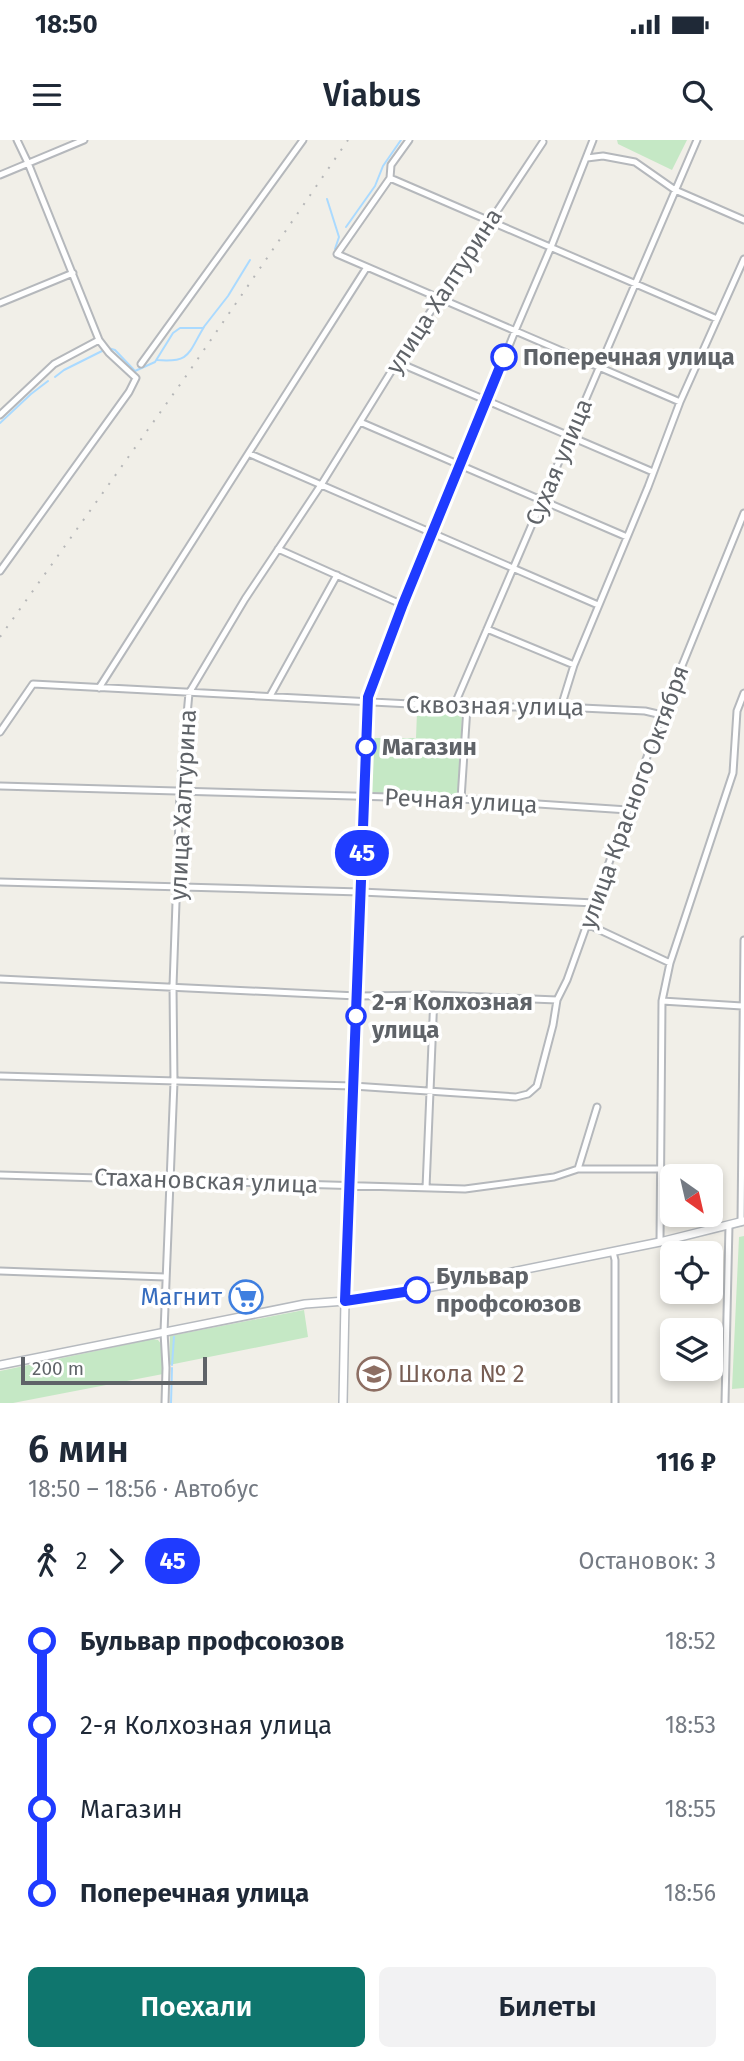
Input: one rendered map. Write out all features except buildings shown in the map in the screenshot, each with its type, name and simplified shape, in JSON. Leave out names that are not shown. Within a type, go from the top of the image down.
[{"type":"main road","points":[[664,1241],[742,1222]]},
{"type":"main road","points":[[0,1365],[305,1304],[345,1301],[469,1280],[660,1242]]},
{"type":"main road","points":[[343,1403],[345,1301]]},
{"type":"street","points":[[0,571],[136,379],[109,354],[99,340],[17,140]]},
{"type":"street","points":[[0,175],[84,140]]},
{"type":"street","points":[[141,364],[303,140]]},
{"type":"street","points":[[409,140],[391,164],[390,178],[337,254],[680,402]]},
{"type":"street","points":[[345,1301],[368,697],[403,604],[593,140]]},
{"type":"street","name":"Сухая улица","points":[[454,706],[697,140]]},
{"type":"street","name":"улица Халтурина","points":[[165,1403],[165,1277],[174,1082],[173,986],[180,791],[189,693],[245,599],[321,485],[397,362],[543,142]]},
{"type":"street","points":[[587,158],[603,156],[635,162],[675,190],[744,220]]},
{"type":"street","points":[[390,178],[717,319]]},
{"type":"street","points":[[561,707],[574,665],[680,402],[744,259]]},
{"type":"street","points":[[99,688],[367,267]]},
{"type":"street","points":[[0,303],[73,273]]},
{"type":"street","points":[[0,415],[54,364],[99,340]]},
{"type":"street","points":[[397,362],[653,472]]},
{"type":"street","points":[[360,422],[627,537]]},
{"type":"street","points":[[250,454],[598,606]]},
{"type":"street","name":"улица Красного Октября","points":[[429,1092],[516,1097],[528,1094],[537,1086],[557,1000],[568,980],[662,715],[744,513]]},
{"type":"street","points":[[278,549],[403,604]]},
{"type":"street","points":[[270,696],[337,575]]},
{"type":"street","points":[[487,629],[574,665]]},
{"type":"street","name":"Сквозная улица","points":[[0,732],[33,684],[467,708],[561,707],[645,711],[662,715]]},
{"type":"street","points":[[662,1164],[662,1001],[670,962],[733,773],[737,711],[744,693]]},
{"type":"street","points":[[461,799],[467,708]]},
{"type":"street","name":"Речная улица","points":[[0,786],[461,799],[628,810]]},
{"type":"street","points":[[0,882],[361,892],[595,903]]},
{"type":"street","points":[[587,924],[670,962]]},
{"type":"street","points":[[742,1222],[744,940]]},
{"type":"street","points":[[0,979],[357,996],[434,995],[557,1000]]},
{"type":"street","points":[[426,1188],[434,995]]},
{"type":"street","points":[[662,1001],[742,1006]]},
{"type":"street","points":[[0,1076],[353,1086],[429,1092]]},
{"type":"street","points":[[578,1169],[597,1107]]},
{"type":"street","name":"Стахановская улица","points":[[0,1175],[480,1189],[554,1177],[578,1169],[660,1169]]},
{"type":"street","points":[[725,1403],[729,1225]]},
{"type":"street","points":[[613,1252],[615,1403]]},
{"type":"street","points":[[0,1271],[165,1277]]},
{"type":"green space","points":[[617,140],[687,140],[672,170],[618,144]]},
{"type":"green space","points":[[417,712],[462,712],[459,797],[368,795],[369,738],[416,738]]},
{"type":"green space","points":[[744,1236],[744,1388],[732,1389],[739,1237]]},
{"type":"green space","points":[[304,1310],[308,1337],[169,1365],[170,1336]]},
{"type":"green space","points":[[153,1339],[162,1345],[163,1374],[13,1403],[0,1403],[0,1371]]},
{"type":"waterway","points":[[346,227],[375,186],[383,166],[401,140]]},
{"type":"waterway","points":[[327,199],[339,237],[335,249]]},
{"type":"waterway","points":[[55,377],[108,348],[115,350],[135,371],[155,362],[173,333],[180,328],[203,328],[228,296],[250,260]]},
{"type":"waterway","points":[[157,360],[183,358],[191,350],[204,327]]},
{"type":"waterway","points":[[0,423],[48,381]]},
{"type":"waterway","points":[[172,1365],[174,1337]]},
{"type":"waterway","points":[[171,1403],[172,1368]]},
{"type":"railway","points":[[0,637],[184,379],[348,140]]},
{"type":"bus line","name":"45","points":[[417,1290],[345,1301],[368,697],[504,357]]},
{"type":"place","name":"Поперечная улица","points":[[504,357]]},
{"type":"place","name":"Магазин","points":[[366,747]]},
{"type":"place","name":"2-я Колхозная улица","points":[[356,1016]]},
{"type":"place","name":"Бульвар профсоюзов","points":[[417,1290]]},
{"type":"place","name":"Магнит","points":[[246,1297]]},
{"type":"place","name":"Школа № 2","points":[[374,1374]]}]
